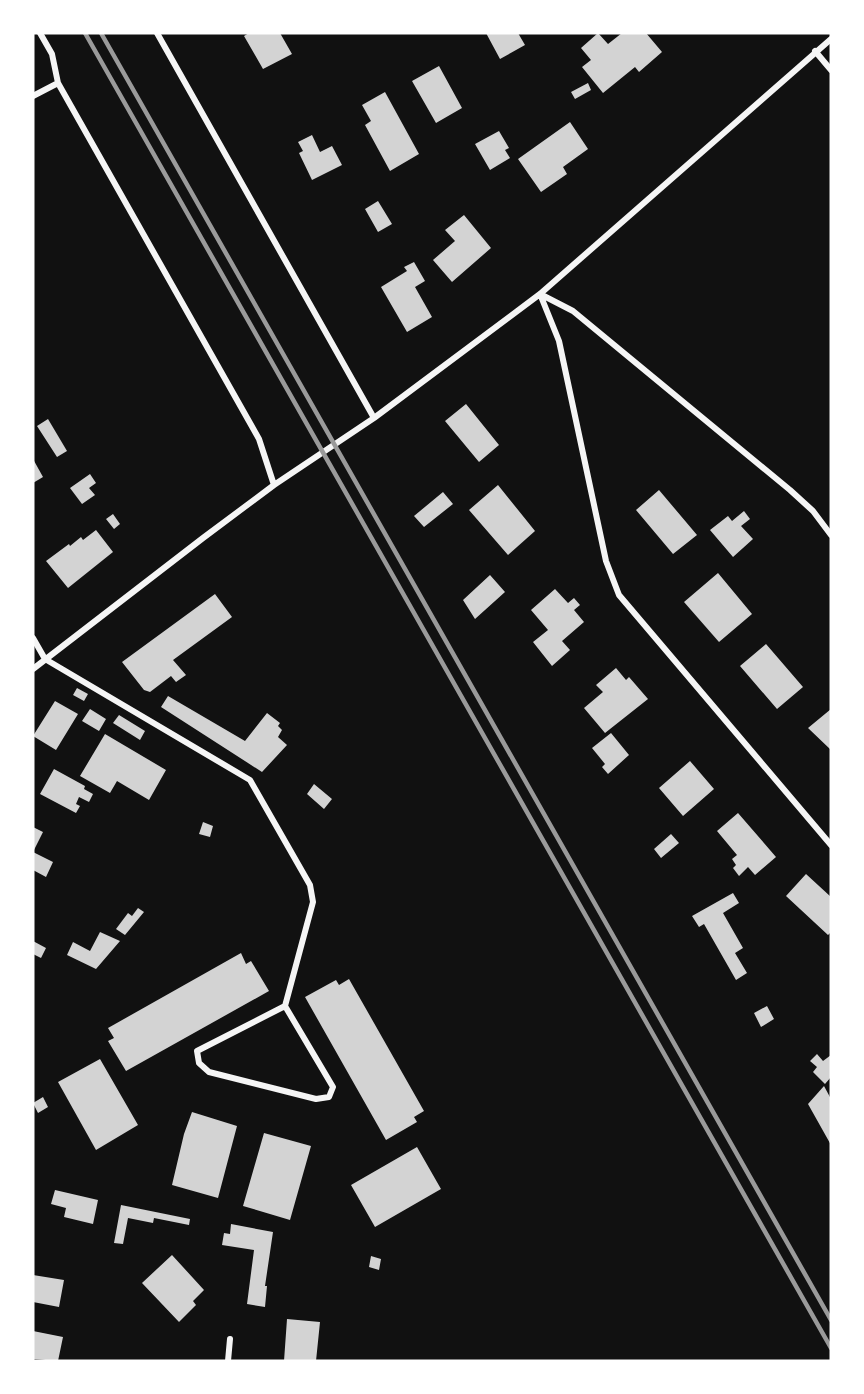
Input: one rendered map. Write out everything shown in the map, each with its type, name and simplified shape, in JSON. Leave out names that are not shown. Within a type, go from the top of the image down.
[{"type":"street","points":[[40,33],[52,54],[58,83],[259,439],[274,485]]},
{"type":"street","points":[[157,33],[374,418]]},
{"type":"street","points":[[33,669],[274,485],[374,418],[540,294],[831,39]]},
{"type":"street","points":[[815,51],[831,70]]},
{"type":"street","points":[[33,96],[58,83]]},
{"type":"street","points":[[540,294],[573,312],[781,483],[813,511],[831,535]]},
{"type":"street","points":[[540,294],[559,341],[606,561],[620,595],[831,845]]},
{"type":"street","points":[[33,638],[45,659],[127,705],[250,780],[310,885],[313,902],[285,1006],[333,1087],[329,1097],[316,1099],[209,1072],[199,1063],[197,1051],[285,1006]]},
{"type":"street","points":[[228,1361],[230,1339]]},
{"type":"building","points":[[249,33],[280,33],[292,54],[263,69],[244,36]]},
{"type":"building","points":[[486,33],[518,33],[525,45],[500,59]]},
{"type":"building","points":[[598,33],[608,44],[622,33],[646,33],[662,52],[639,72],[635,67],[603,93],[582,67],[591,60],[581,48]]},
{"type":"building","points":[[439,66],[462,108],[436,123],[412,81]]},
{"type":"building","points":[[588,83],[591,90],[575,99],[571,92]]},
{"type":"building","points":[[385,92],[419,154],[390,171],[365,125],[371,121],[362,105]]},
{"type":"building","points":[[570,122],[588,149],[563,167],[567,174],[541,192],[518,159]]},
{"type":"building","points":[[499,131],[509,148],[505,150],[510,158],[490,170],[475,144]]},
{"type":"building","points":[[312,135],[320,152],[332,146],[342,165],[312,180],[299,153],[303,151],[298,142]]},
{"type":"building","points":[[378,201],[392,224],[378,232],[365,209]]},
{"type":"building","points":[[464,215],[491,248],[452,282],[433,260],[455,241],[445,230]]},
{"type":"building","points":[[414,262],[425,281],[415,287],[432,317],[407,332],[381,287],[407,271],[404,267]]},
{"type":"building","points":[[466,404],[499,445],[479,462],[445,421]]},
{"type":"building","points":[[48,419],[67,451],[57,457],[37,426]]},
{"type":"building","points":[[33,459],[43,477],[33,483]]},
{"type":"building","points":[[90,474],[96,483],[89,488],[95,495],[82,504],[70,488]]},
{"type":"building","points":[[498,485],[535,531],[508,555],[469,510]]},
{"type":"building","points":[[659,490],[697,535],[673,554],[636,510]]},
{"type":"building","points":[[443,492],[453,504],[424,527],[414,516]]},
{"type":"building","points":[[744,511],[750,519],[741,526],[753,539],[733,557],[710,530],[728,516],[732,521]]},
{"type":"building","points":[[113,514],[120,524],[114,529],[106,519]]},
{"type":"building","points":[[96,530],[113,552],[68,588],[46,561],[69,544],[70,546],[81,537],[83,540]]},
{"type":"building","points":[[718,573],[752,614],[719,642],[684,602]]},
{"type":"building","points":[[490,575],[505,592],[475,619],[463,600]]},
{"type":"building","points":[[555,589],[568,603],[574,598],[580,605],[574,610],[584,622],[562,641],[570,650],[552,666],[533,642],[548,630],[531,610]]},
{"type":"building","points":[[215,594],[232,617],[173,660],[186,675],[176,682],[171,676],[150,692],[144,690],[122,662]]},
{"type":"building","points":[[766,644],[803,687],[777,709],[740,666]]},
{"type":"building","points":[[616,668],[626,680],[629,677],[648,699],[605,733],[584,708],[603,692],[596,685]]},
{"type":"building","points":[[77,688],[88,694],[84,701],[73,695]]},
{"type":"building","points":[[168,696],[245,741],[267,713],[280,723],[278,726],[282,730],[278,737],[287,745],[262,772],[161,707]]},
{"type":"building","points":[[55,701],[78,714],[56,750],[33,736]]},
{"type":"building","points":[[90,709],[106,719],[99,731],[82,721]]},
{"type":"building","points":[[831,709],[831,750],[808,728]]},
{"type":"building","points":[[119,715],[145,731],[140,740],[113,723]]},
{"type":"building","points":[[611,733],[629,755],[608,774],[602,767],[605,764],[592,748]]},
{"type":"building","points":[[105,734],[166,770],[149,800],[117,781],[110,793],[80,776]]},
{"type":"building","points":[[690,761],[714,789],[683,816],[659,788]]},
{"type":"building","points":[[54,769],[85,786],[84,789],[93,794],[89,802],[79,797],[76,804],[80,806],[76,813],[40,794]]},
{"type":"building","points":[[314,784],[332,799],[324,809],[307,794]]},
{"type":"building","points":[[738,813],[776,857],[755,875],[748,867],[739,876],[733,868],[736,865],[732,859],[737,855],[717,831]]},
{"type":"building","points":[[203,822],[213,826],[210,837],[199,834]]},
{"type":"building","points":[[33,827],[43,832],[33,852]]},
{"type":"building","points":[[671,834],[679,843],[661,858],[654,849]]},
{"type":"building","points":[[33,852],[53,862],[46,877],[33,870]]},
{"type":"building","points":[[806,874],[831,897],[831,932],[828,935],[786,896]]},
{"type":"building","points":[[733,893],[739,903],[723,913],[743,948],[735,953],[747,973],[736,980],[704,924],[699,927],[692,916]]},
{"type":"building","points":[[138,908],[144,912],[125,935],[116,929],[128,913],[132,916]]},
{"type":"building","points":[[100,932],[120,941],[96,969],[67,955],[73,942],[90,951]]},
{"type":"building","points":[[33,941],[46,948],[41,958],[33,954]]},
{"type":"building","points":[[241,953],[246,964],[251,961],[269,991],[126,1071],[108,1041],[114,1038],[108,1028]]},
{"type":"building","points":[[349,979],[424,1111],[414,1117],[417,1122],[386,1140],[305,997],[336,980],[339,985]]},
{"type":"building","points":[[767,1006],[774,1019],[761,1027],[754,1013]]},
{"type":"building","points":[[817,1054],[823,1061],[831,1055],[831,1077],[825,1084],[813,1072],[817,1067],[810,1061]]},
{"type":"building","points":[[100,1059],[138,1125],[96,1150],[58,1082]]},
{"type":"building","points":[[824,1086],[831,1099],[831,1145],[808,1104]]},
{"type":"building","points":[[43,1097],[48,1107],[38,1113],[33,1103]]},
{"type":"building","points":[[192,1112],[237,1126],[218,1198],[172,1185],[184,1134]]},
{"type":"building","points":[[264,1133],[311,1146],[290,1220],[243,1206]]},
{"type":"building","points":[[417,1147],[441,1189],[375,1227],[351,1185]]},
{"type":"building","points":[[55,1190],[98,1200],[93,1224],[64,1217],[66,1208],[51,1204]]},
{"type":"building","points":[[121,1205],[190,1219],[189,1225],[154,1218],[153,1223],[128,1218],[123,1244],[114,1243]]},
{"type":"building","points":[[231,1224],[273,1232],[265,1286],[267,1286],[265,1307],[247,1304],[254,1250],[222,1245],[224,1233],[230,1234]]},
{"type":"building","points":[[172,1255],[204,1290],[193,1301],[196,1305],[179,1322],[142,1283]]},
{"type":"building","points":[[371,1256],[381,1259],[379,1270],[369,1267]]},
{"type":"building","points":[[33,1275],[64,1280],[59,1307],[33,1302]]},
{"type":"building","points":[[287,1319],[320,1322],[316,1361],[284,1361]]},
{"type":"building","points":[[33,1331],[63,1337],[58,1361],[33,1359]]},
{"type":"railway","points":[[85,33],[831,1348]]},
{"type":"railway","points":[[101,33],[831,1320]]}]
